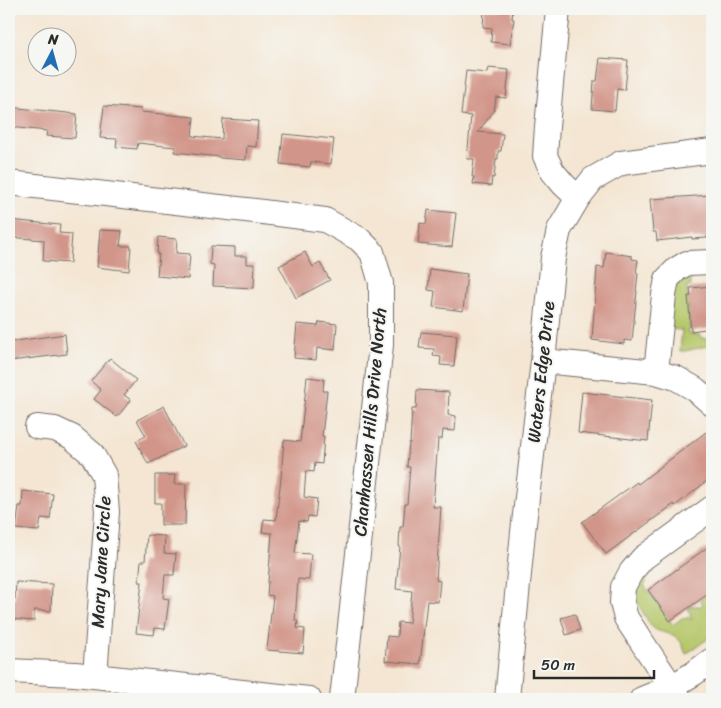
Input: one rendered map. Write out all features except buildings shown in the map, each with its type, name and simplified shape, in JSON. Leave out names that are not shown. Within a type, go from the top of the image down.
[{"type":"street","points":[[558,9],[545,156],[553,172],[578,198]]},
{"type":"street","name":"Waters Edge Drive","points":[[507,699],[553,258],[559,230],[578,198],[593,179],[622,164],[712,151]]},
{"type":"street","name":"Chanhassen Hills Drive North","points":[[9,183],[326,220],[359,239],[372,252],[382,283],[381,345],[342,699]]},
{"type":"street","points":[[656,372],[667,279],[677,269],[687,263],[712,262]]},
{"type":"street","points":[[542,361],[656,372],[676,378],[695,389],[712,404]]},
{"type":"street","name":"Mary Jane Circle","points":[[37,427],[55,429],[72,437],[92,454],[104,475],[107,512],[95,676]]},
{"type":"street","points":[[676,695],[626,618],[622,603],[623,587],[631,572],[643,558],[712,508]]},
{"type":"street","points":[[676,695],[693,674],[712,660]]},
{"type":"street","points":[[9,671],[75,674],[309,699]]},
{"type":"street","points":[[642,699],[676,695],[712,679]]},
{"type":"green space","points":[[690,273],[691,286],[687,287],[690,330],[687,331],[689,334],[700,335],[709,340],[712,333],[712,345],[680,351],[682,330],[668,329],[672,289]]},
{"type":"green space","points":[[639,569],[647,582],[644,585],[673,625],[683,617],[685,619],[688,617],[691,620],[691,614],[687,609],[692,606],[701,606],[703,604],[700,600],[707,595],[712,596],[712,636],[686,654],[681,642],[675,636],[656,630],[651,626],[636,600],[632,601]]}]
